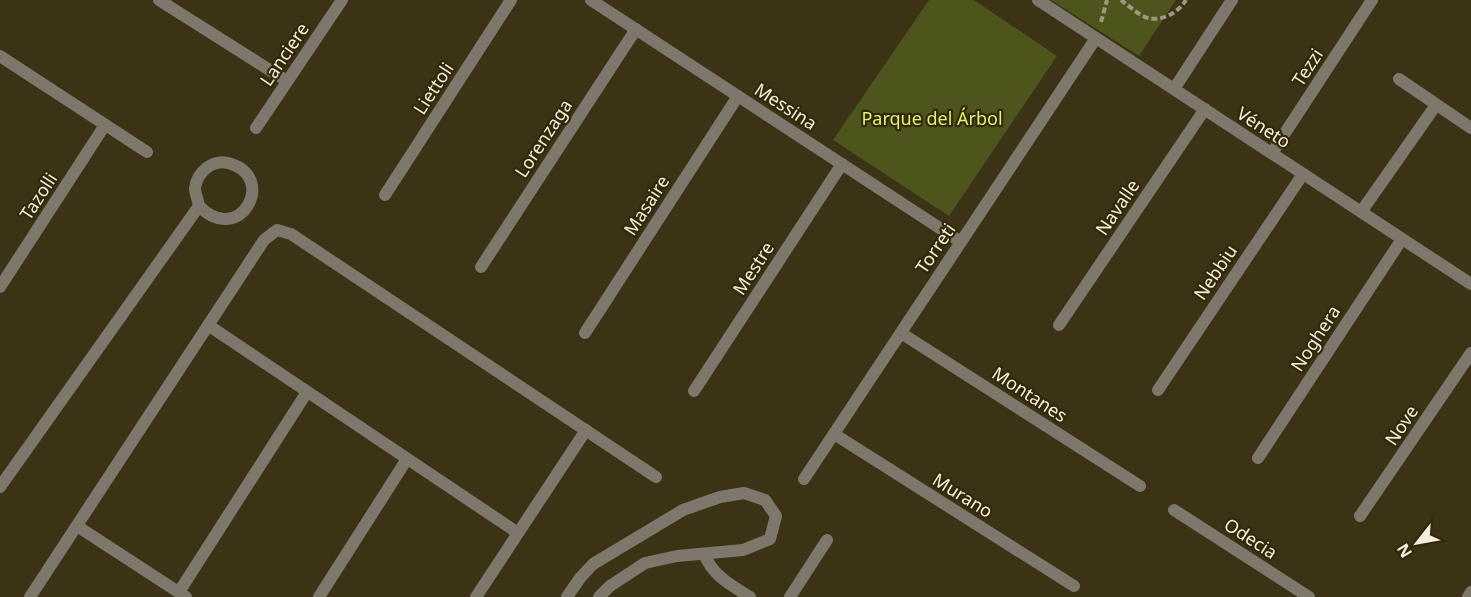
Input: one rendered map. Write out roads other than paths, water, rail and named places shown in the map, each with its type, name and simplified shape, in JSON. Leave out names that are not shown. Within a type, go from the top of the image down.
[{"type":"street","points":[[159,0],[287,81]]},
{"type":"street","name":"Lanciere","points":[[256,128],[342,0]]},
{"type":"street","name":"Liettoli","points":[[385,195],[511,0]]},
{"type":"street","name":"Messina","points":[[591,0],[961,242]]},
{"type":"street","name":"Véneto","points":[[1038,0],[1471,284]]},
{"type":"street","points":[[1174,89],[1232,0]]},
{"type":"street","name":"Tezzi","points":[[1272,153],[1372,0]]},
{"type":"street","name":"Lorenzaga","points":[[482,267],[636,29]]},
{"type":"street","name":"Torreti","points":[[804,479],[1096,38]]},
{"type":"street","points":[[1,60],[147,152]]},
{"type":"street","points":[[1399,79],[1471,128]]},
{"type":"street","name":"Masaire","points":[[585,333],[738,96]]},
{"type":"street","points":[[1361,212],[1436,105]]},
{"type":"street","name":"Navalle","points":[[1059,325],[1204,110]]},
{"type":"street","name":"Tazolli","points":[[0,287],[105,125]]},
{"type":"street","points":[[0,488],[199,206],[195,188],[200,174],[210,165],[224,162],[237,165],[248,174],[253,187],[251,200],[244,212],[232,219],[218,219],[205,213],[199,206]]},
{"type":"street","name":"Mestre","points":[[694,391],[842,164]]},
{"type":"street","name":"Nebbiu","points":[[1158,390],[1303,174]]},
{"type":"street","points":[[30,597],[264,240],[272,232],[282,230],[656,477]]},
{"type":"street","name":"Noghera","points":[[1258,458],[1402,239]]},
{"type":"street","points":[[208,326],[518,533]]},
{"type":"street","name":"Montanes","points":[[901,333],[1140,486]]},
{"type":"street","name":"Nove","points":[[1360,516],[1471,353]]},
{"type":"street","points":[[77,526],[182,595],[307,392]]},
{"type":"street","points":[[476,597],[586,430]]},
{"type":"street","name":"Murano","points":[[834,434],[1074,586]]},
{"type":"street","points":[[319,597],[407,459]]},
{"type":"street","points":[[567,597],[593,564],[683,510],[720,497],[744,493],[765,500],[776,516],[770,538],[743,550],[677,556],[645,563],[610,586],[599,597]]},
{"type":"street","name":"Odecia","points":[[1174,510],[1309,597]]},
{"type":"street","points":[[790,597],[827,540]]},
{"type":"street","points":[[704,554],[720,578],[750,597]]},
{"type":"street","points":[[1468,597],[1471,592]]},
{"type":"park label","name":"Parque del Árbol","points":[[932,118]]}]
